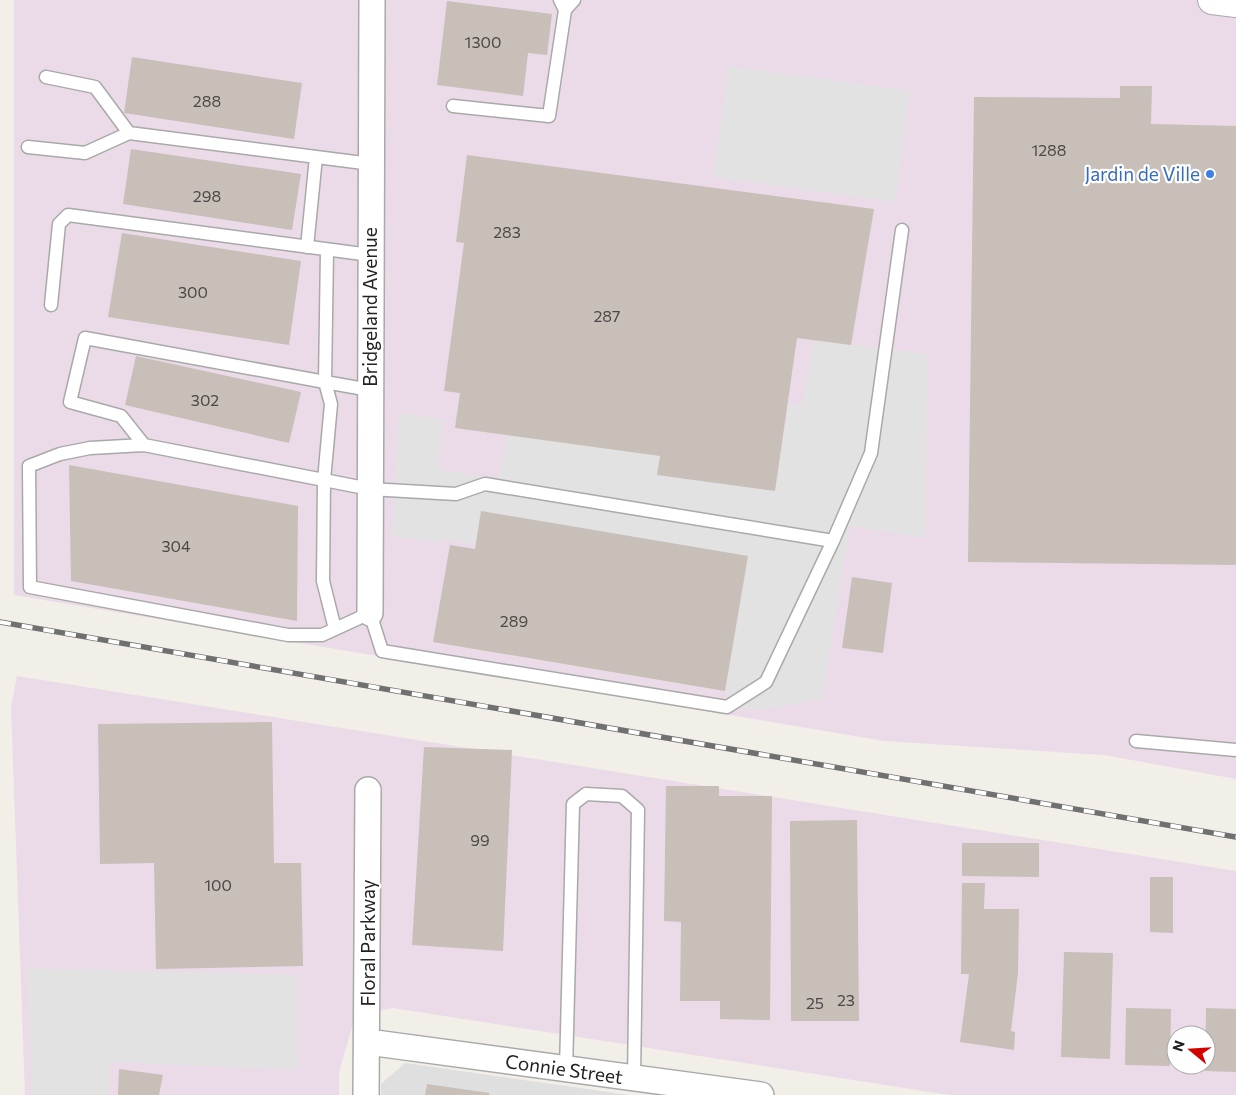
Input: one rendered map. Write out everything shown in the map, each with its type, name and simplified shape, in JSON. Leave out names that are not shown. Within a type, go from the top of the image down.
[{"type":"street","name":"Bridgeland Avenue","points":[[370,613],[372,0]]},
{"type":"street","points":[[1212,0],[1236,3]]},
{"type":"street","name":"Floral Parkway","points":[[366,1095],[368,1042],[368,790]]},
{"type":"street","name":"Connie Street","points":[[368,1042],[761,1095]]},
{"type":"lane","points":[[453,106],[549,116],[563,5],[574,0]]},
{"type":"lane","points":[[46,77],[95,87],[129,133]]},
{"type":"lane","points":[[28,147],[85,153],[129,133],[371,164]]},
{"type":"lane","points":[[307,247],[316,157]]},
{"type":"lane","points":[[51,305],[59,224],[68,215],[370,256]]},
{"type":"lane","points":[[833,541],[485,484],[456,494],[370,489],[144,446],[90,448],[60,454],[29,466],[30,587],[288,635],[322,635],[370,613],[382,651],[727,707],[766,682],[833,541],[870,453],[902,230]]},
{"type":"lane","points":[[327,250],[325,382],[331,404],[324,480],[323,581],[335,629]]},
{"type":"lane","points":[[144,446],[121,416],[70,402],[85,338],[370,390]]},
{"type":"lane","points":[[1136,740],[1236,750]]},
{"type":"lane","points":[[566,1069],[573,804],[586,794],[622,796],[638,810],[634,1078]]},
{"type":"shaded area","points":[[14,0],[1236,0],[1236,779],[1104,755],[884,741],[14,595]]},
{"type":"shaded area","points":[[729,66],[910,91],[895,202],[713,177]]},
{"type":"shaded area","points":[[814,340],[927,354],[925,538],[850,526],[822,699],[759,710],[730,707],[725,691],[748,556],[482,511],[476,544],[442,539],[440,543],[392,536],[399,413],[443,419],[438,469],[498,479],[508,434],[660,456],[658,475],[775,491],[789,404],[802,405]]},
{"type":"shaded area","points":[[17,676],[1236,871],[1236,1095],[949,1095],[393,1008],[355,1016],[339,1073],[339,1095],[25,1095],[11,707]]},
{"type":"shaded area","points":[[27,968],[297,975],[297,1070],[110,1062],[109,1095],[32,1095]]},
{"type":"shaded area","points":[[405,1063],[629,1095],[381,1095],[381,1084]]},
{"type":"building","points":[[447,1],[552,14],[547,55],[528,53],[523,96],[437,85]]},
{"type":"building","points":[[132,57],[302,83],[294,139],[124,113]]},
{"type":"building","points":[[1120,86],[1152,86],[1151,124],[1236,126],[1236,565],[968,562],[974,97],[1120,98]]},
{"type":"building","points":[[131,149],[301,174],[292,230],[123,204]]},
{"type":"building","points":[[467,155],[874,209],[851,345],[797,338],[775,491],[657,475],[660,456],[455,428],[460,393],[444,391],[464,243],[456,242]]},
{"type":"building","points":[[122,233],[301,261],[289,345],[108,317]]},
{"type":"building","points":[[136,356],[301,392],[289,443],[125,405]]},
{"type":"building","points":[[69,465],[298,506],[297,621],[71,581]]},
{"type":"building","points":[[481,511],[748,556],[725,691],[433,642],[450,545],[475,549]]},
{"type":"building","points":[[852,577],[892,583],[883,653],[842,648]]},
{"type":"building","points":[[272,722],[274,863],[301,863],[303,966],[156,969],[154,863],[100,864],[98,724]]},
{"type":"building","points":[[424,747],[512,750],[503,951],[412,945]]},
{"type":"building","points":[[666,786],[719,786],[719,796],[772,796],[770,1020],[720,1019],[720,1001],[680,1001],[681,922],[664,921]]},
{"type":"building","points":[[857,820],[859,1021],[791,1021],[790,821]]},
{"type":"building","points":[[962,843],[1039,843],[1039,877],[962,876]]},
{"type":"building","points":[[1150,877],[1173,877],[1173,933],[1150,932]]},
{"type":"building","points":[[962,883],[985,883],[984,909],[1019,909],[1018,973],[1011,1031],[1015,1032],[1014,1050],[960,1042],[969,974],[961,974]]},
{"type":"building","points":[[1064,952],[1113,953],[1110,1059],[1061,1057]]},
{"type":"building","points":[[1126,1008],[1171,1009],[1171,1025],[1166,1025],[1166,1066],[1125,1065]]},
{"type":"building","points":[[1206,1008],[1236,1009],[1236,1072],[1216,1071],[1216,1025],[1206,1025]]},
{"type":"building","points":[[119,1069],[163,1075],[159,1095],[118,1095]]},
{"type":"building","points":[[427,1084],[489,1093],[489,1095],[425,1095]]},
{"type":"railway","points":[[0,622],[1236,837]]},
{"type":"place","name":"Jardin de Ville","points":[[1210,174]]}]
